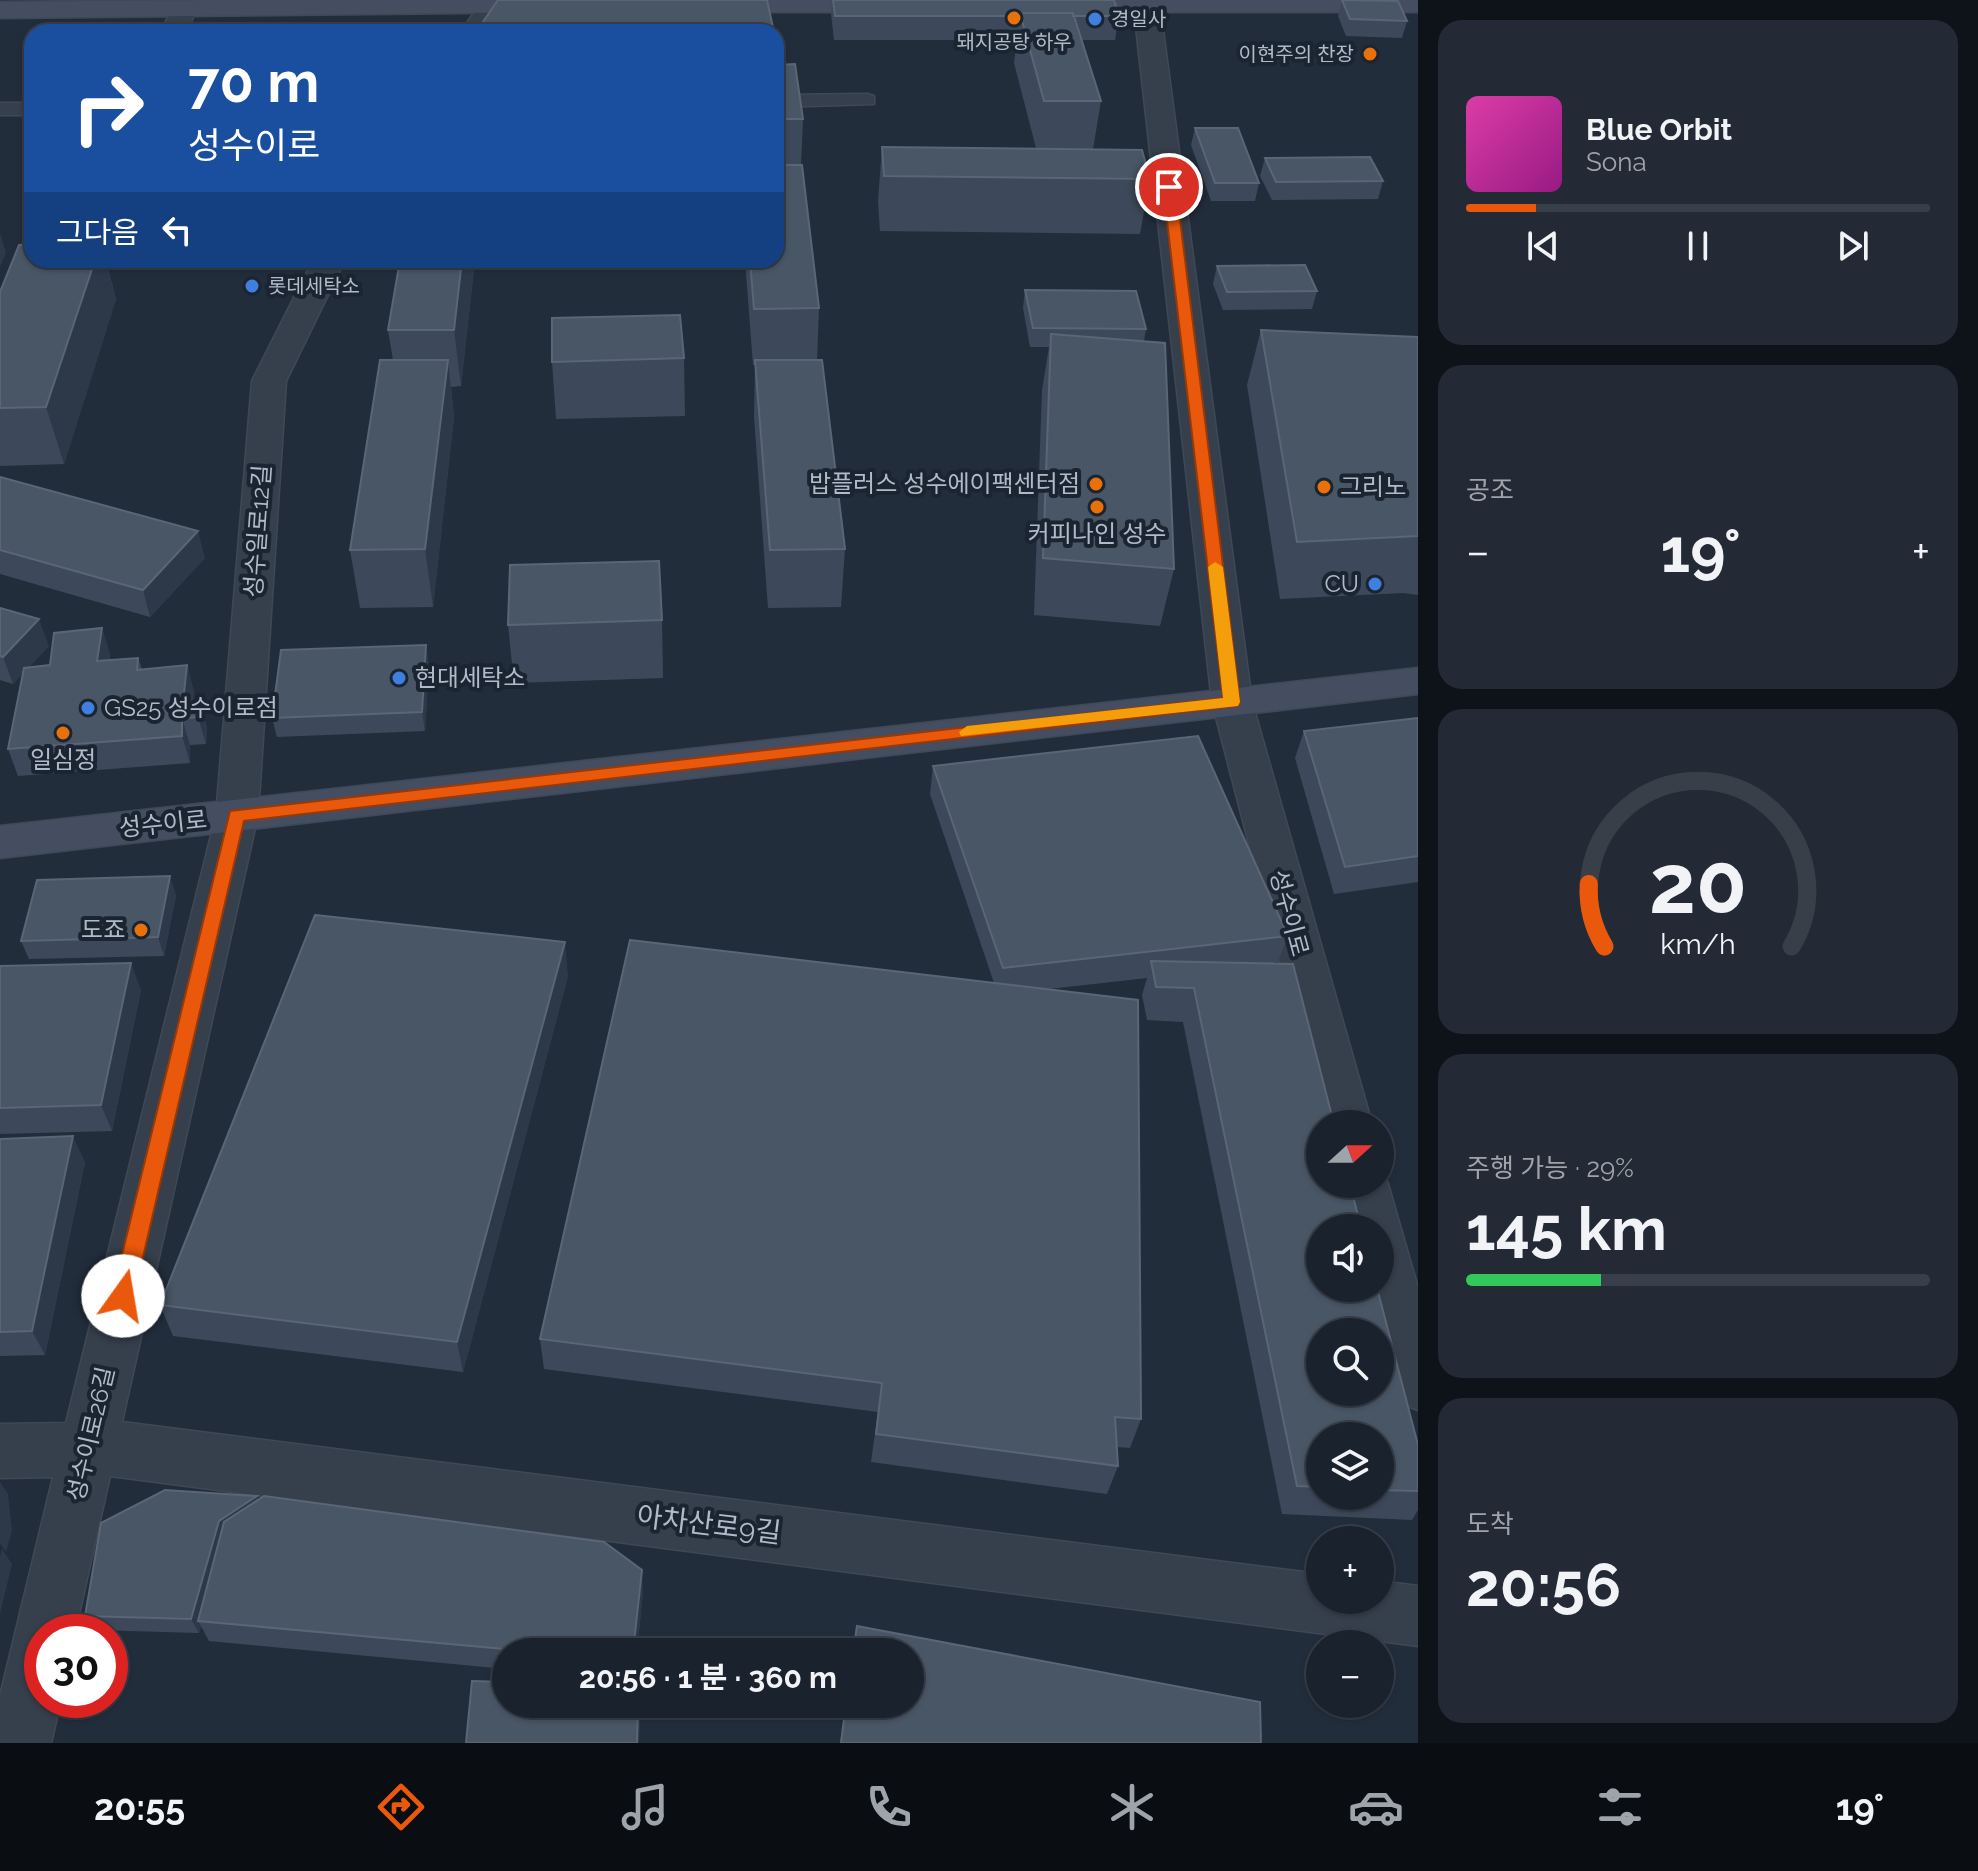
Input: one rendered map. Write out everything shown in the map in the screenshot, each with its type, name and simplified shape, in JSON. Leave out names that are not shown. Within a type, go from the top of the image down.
[{"type":"street","points":[[0,10],[495,2],[586,4]]},
{"type":"street","points":[[479,24],[495,2]]},
{"type":"street","points":[[1147,2],[1232,702]]},
{"type":"street","points":[[679,4],[911,4]]},
{"type":"street","points":[[1037,4],[1418,4]]},
{"type":"street","points":[[177,24],[184,7]]},
{"type":"street","name":"성수일로12길","points":[[237,815],[269,381],[325,268]]},
{"type":"street","name":"성수이로","points":[[0,842],[1418,681]]},
{"type":"street","name":"성수이로","points":[[1232,702],[1343,1110]]},
{"type":"street","name":"성수이로26길","points":[[49,1614],[237,815]]},
{"type":"street","points":[[1394,1297],[1418,1385]]},
{"type":"street","name":"아차산로9길","points":[[0,1451],[123,1449],[1418,1616]]},
{"type":"street","points":[[20,1743],[26,1718]]},
{"type":"lane","points":[[784,101],[867,100]]},
{"type":"lane","points":[[0,109],[24,109]]},
{"type":"building","points":[[498,0],[767,0],[772,24],[482,24]]},
{"type":"building","points":[[833,0],[1114,0],[1119,16],[1020,13],[1020,16],[835,16]]},
{"type":"building","points":[[1342,0],[1398,1],[1407,21],[1350,19]]},
{"type":"building","points":[[1020,13],[1073,13],[1101,101],[1044,101]]},
{"type":"building","points":[[795,64],[803,119],[784,119],[784,65]]},
{"type":"building","points":[[1195,128],[1238,128],[1259,183],[1215,183]]},
{"type":"building","points":[[882,147],[1142,150],[1150,179],[884,176]]},
{"type":"building","points":[[1370,157],[1383,181],[1276,182],[1265,158]]},
{"type":"building","points":[[784,165],[802,165],[819,308],[754,309],[751,268],[784,268]]},
{"type":"building","points":[[19,245],[24,245],[24,268],[92,268],[46,407],[0,408],[0,292]]},
{"type":"building","points":[[1305,265],[1317,291],[1227,292],[1217,266]]},
{"type":"building","points":[[399,268],[461,268],[454,330],[388,330]]},
{"type":"building","points":[[1025,290],[1136,291],[1146,329],[1033,328]]},
{"type":"building","points":[[680,315],[684,358],[552,362],[552,318]]},
{"type":"building","points":[[1261,330],[1418,337],[1418,536],[1297,542]]},
{"type":"building","name":"커피나인 성수","points":[[1051,334],[1165,343],[1174,569],[1043,558]]},
{"type":"building","points":[[380,360],[448,360],[425,549],[350,550]]},
{"type":"building","points":[[755,360],[822,360],[845,549],[770,550]]},
{"type":"building","points":[[0,477],[198,531],[143,590],[0,550]]},
{"type":"building","points":[[659,561],[662,620],[508,625],[510,565]]},
{"type":"building","points":[[0,608],[39,619],[3,657],[0,656]]},
{"type":"building","points":[[102,628],[97,661],[138,658],[137,670],[187,665],[183,702],[200,701],[198,717],[182,718],[182,736],[8,749],[24,668],[50,665],[54,633]]},
{"type":"building","points":[[426,645],[422,712],[272,718],[281,650]]},
{"type":"building","points":[[1418,718],[1418,856],[1345,867],[1304,731]]},
{"type":"building","points":[[1198,736],[1288,936],[1003,968],[933,766]]},
{"type":"building","points":[[170,876],[158,937],[21,941],[37,880]]},
{"type":"building","points":[[315,915],[565,942],[457,1342],[160,1305]]},
{"type":"building","points":[[630,940],[1138,1000],[1141,1419],[1115,1417],[1118,1466],[876,1434],[882,1383],[540,1339]]},
{"type":"building","points":[[1151,961],[1293,964],[1330,1110],[1306,1110],[1306,1198],[1354,1198],[1358,1214],[1306,1214],[1306,1302],[1381,1302],[1385,1318],[1306,1318],[1306,1406],[1394,1406],[1394,1353],[1418,1445],[1418,1491],[1394,1490],[1394,1422],[1306,1422],[1306,1486],[1297,1486],[1194,988],[1156,987]]},
{"type":"building","points":[[131,963],[101,1105],[0,1108],[0,966]]},
{"type":"building","points":[[73,1136],[32,1331],[0,1332],[0,1139]]},
{"type":"building","points":[[165,1490],[257,1496],[219,1521],[191,1619],[85,1614],[101,1523]]},
{"type":"building","points":[[264,1496],[604,1542],[642,1570],[635,1638],[492,1638],[492,1648],[198,1621],[224,1522]]},
{"type":"building","points":[[857,1626],[921,1638],[855,1638]]},
{"type":"building","points":[[924,1639],[1260,1702],[1261,1743],[841,1743],[844,1718],[924,1718]]},
{"type":"building","points":[[472,1681],[492,1682],[492,1718],[638,1718],[637,1743],[466,1743]]},
{"type":"slow traffic","points":[[967,732],[1232,702],[1215,567]]},
{"type":"place","name":"돼지공탕 하우","points":[[1014,18]]},
{"type":"place","name":"경일사","points":[[1095,19]]},
{"type":"place","name":"이현주의 찬장","points":[[1370,54]]},
{"type":"place","name":"롯데세탁소","points":[[252,286]]},
{"type":"place","name":"밥플러스 성수에이팩센터점","points":[[1096,484]]},
{"type":"place","name":"그리노","points":[[1324,487]]},
{"type":"place","name":"커피나인 성수","points":[[1097,507]]},
{"type":"place","name":"CU","points":[[1375,584]]},
{"type":"place","name":"현대세탁소","points":[[399,678]]},
{"type":"place","name":"GS25 성수이로점","points":[[88,708]]},
{"type":"place","name":"일심정","points":[[63,733]]},
{"type":"place","name":"도죠","points":[[141,930]]},
{"type":"route","points":[[123,1296],[237,815],[1232,702],[1169,187]]}]
